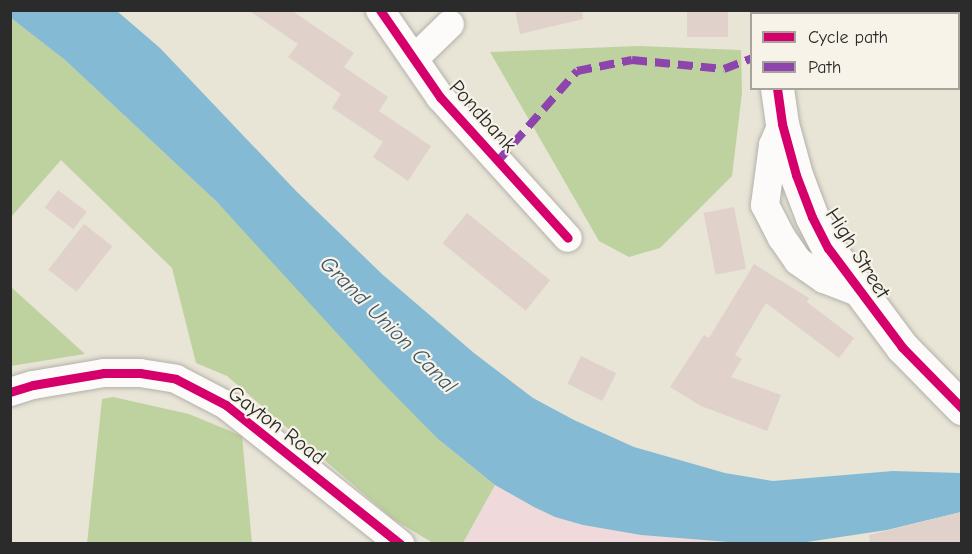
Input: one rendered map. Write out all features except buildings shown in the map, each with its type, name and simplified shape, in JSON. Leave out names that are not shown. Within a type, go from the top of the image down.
[{"type":"street","name":"Pondbank","points":[[380,10],[440,97],[568,238]]},
{"type":"street","points":[[414,59],[450,24]]},
{"type":"street","name":"High Street","points":[[777,90],[782,124],[796,175],[812,217],[828,248],[858,292],[902,347],[962,408]]},
{"type":"street","name":"Gayton Road","points":[[10,392],[33,385],[104,373],[140,373],[176,379],[226,405],[400,543]]},
{"type":"shaded area","points":[[495,485],[555,517],[583,525],[641,535],[741,543],[463,544]]},
{"type":"green space","points":[[961,11],[961,29],[960,12],[804,12]]},
{"type":"green space","points":[[11,18],[65,60],[217,202],[438,439],[495,485],[463,543],[433,543],[393,519],[227,376],[196,363],[172,268],[61,160],[11,217]]},
{"type":"green space","points":[[638,46],[741,50],[742,93],[732,176],[660,248],[629,257],[599,241],[490,52]]},
{"type":"green space","points":[[11,287],[85,354],[11,366]]},
{"type":"green space","points":[[113,397],[189,414],[242,436],[252,543],[87,544],[102,399]]},
{"type":"water","name":"Grand Union Canal","points":[[10,11],[117,11],[160,48],[297,192],[383,275],[474,353],[533,398],[574,420],[634,447],[725,473],[773,481],[893,471],[961,473],[961,512],[887,530],[807,542],[741,543],[641,535],[583,525],[555,517],[534,507],[495,485],[438,439],[378,378],[217,202],[65,60],[11,18]]},
{"type":"marked path","points":[[498,161],[577,71],[632,60],[724,69],[750,59]]},
{"type":"cycle path","points":[[380,10],[440,97],[568,238]]},
{"type":"cycle path","points":[[777,90],[782,124],[796,175],[812,217],[828,248],[902,347],[962,408]]},
{"type":"cycle path","points":[[10,392],[33,385],[104,373],[140,373],[176,379],[226,405],[400,544]]}]
